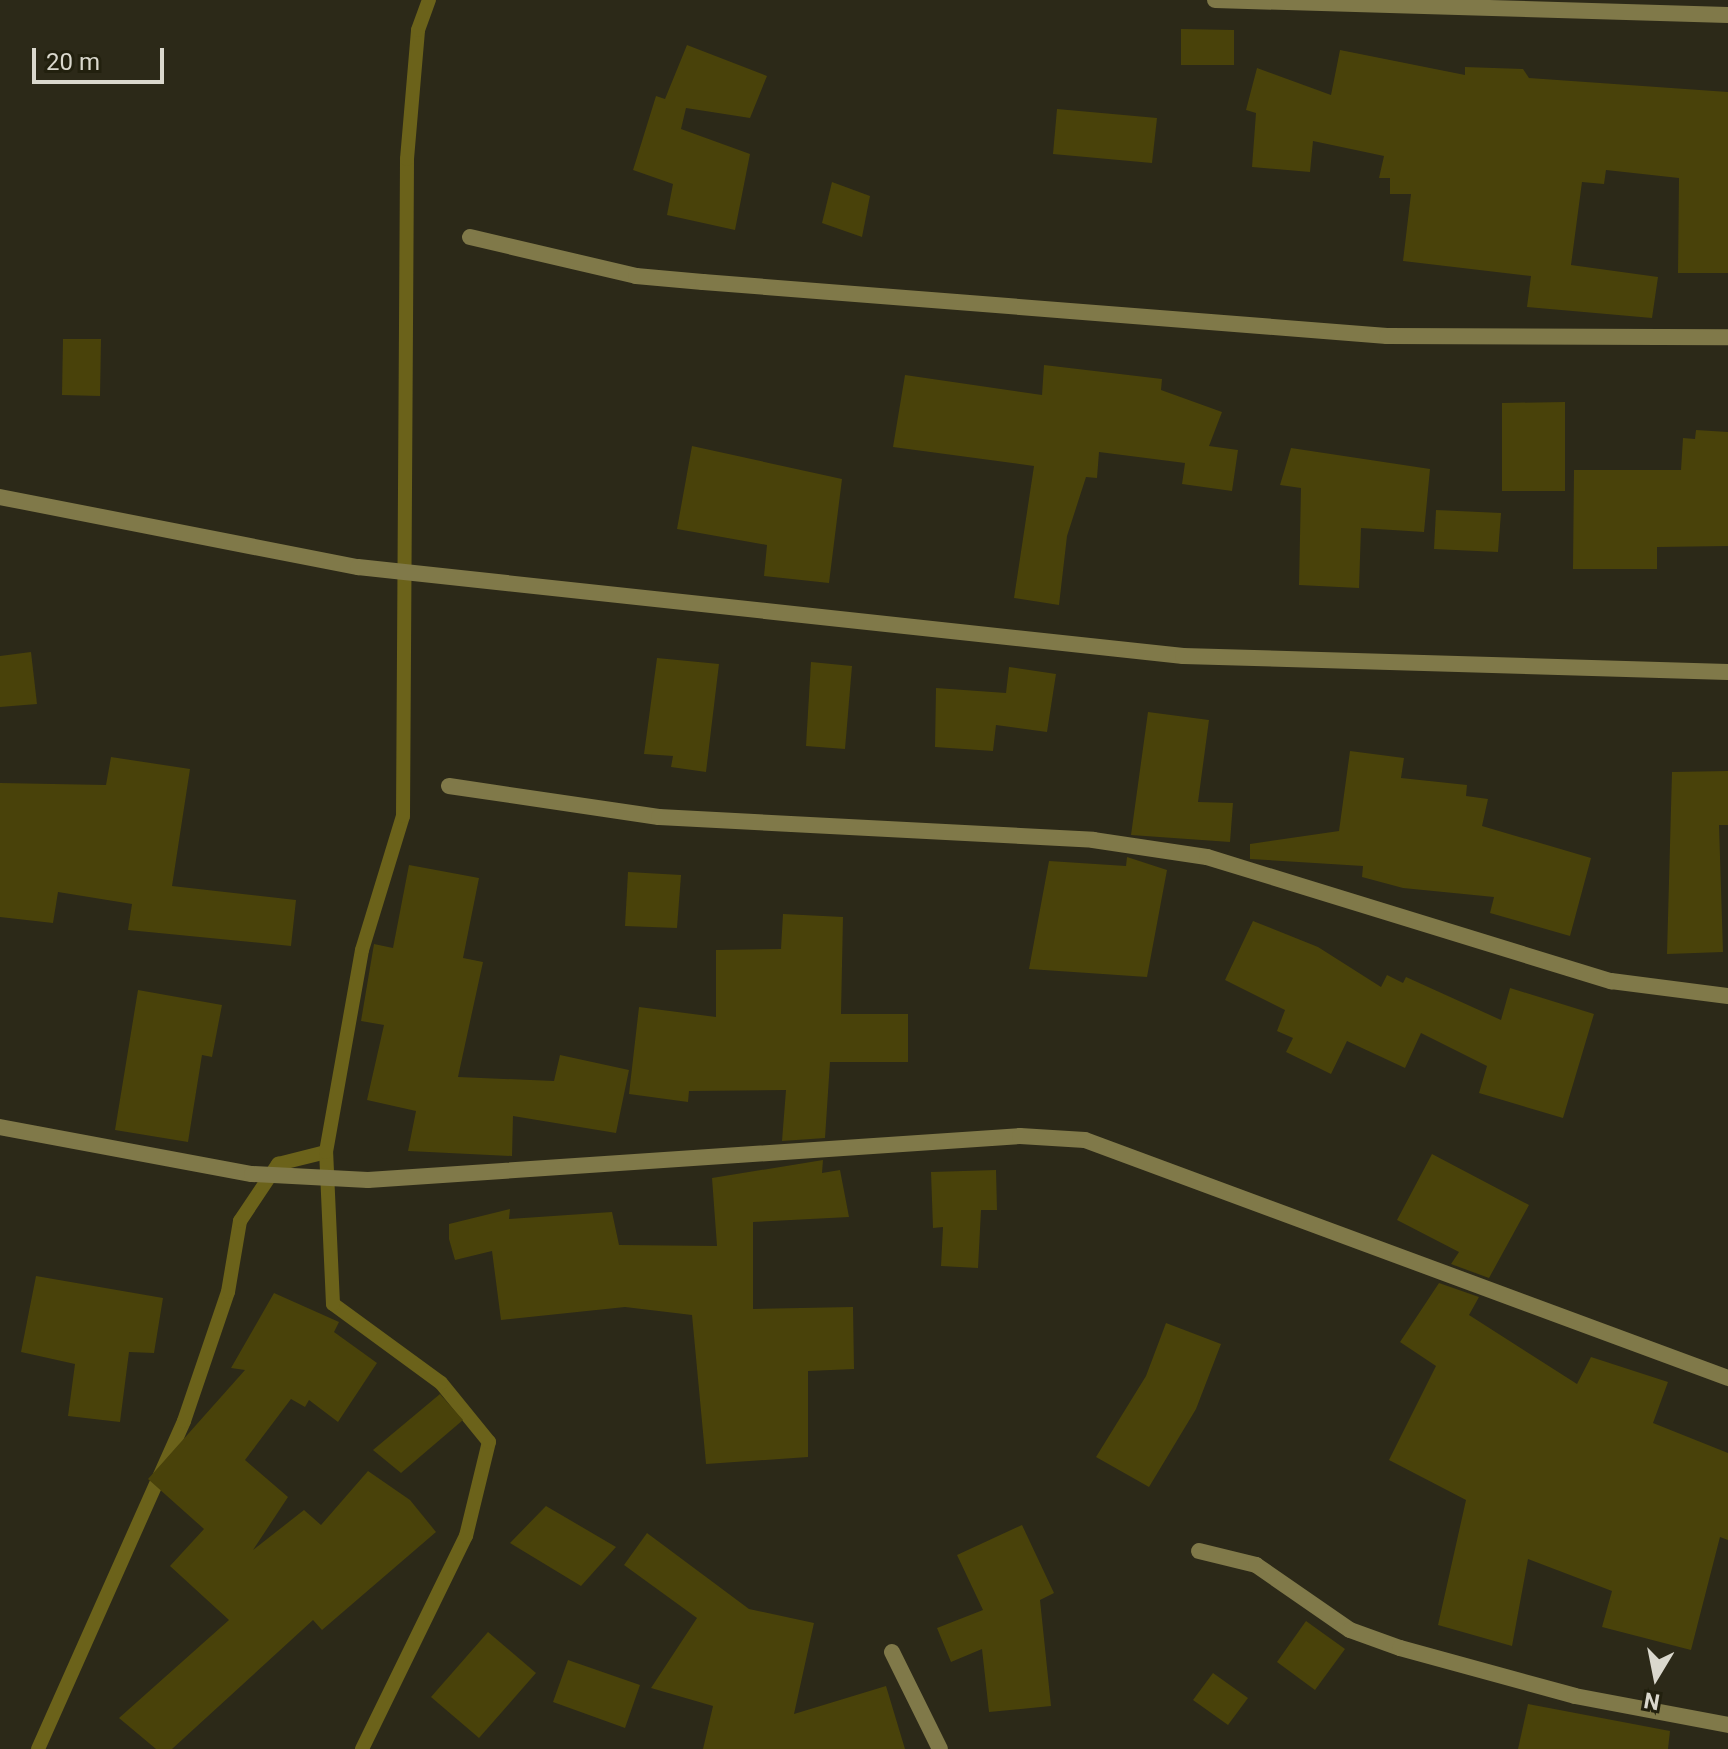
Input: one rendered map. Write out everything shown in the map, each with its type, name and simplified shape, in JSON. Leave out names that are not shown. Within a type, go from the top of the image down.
[{"type":"street","points":[[1215,0],[1728,15]]},
{"type":"street","points":[[470,237],[636,276],[719,283],[1387,336],[1728,337]]},
{"type":"street","points":[[0,497],[358,567],[472,576],[1183,656],[1728,672]]},
{"type":"street","points":[[449,786],[659,817],[1093,840],[1207,857],[1611,981],[1728,996]]},
{"type":"street","points":[[0,1127],[252,1174],[368,1180],[1020,1136],[1085,1140],[1728,1378]]},
{"type":"street","points":[[1199,1551],[1256,1565],[1350,1630],[1400,1648],[1575,1696],[1728,1725]]},
{"type":"street","points":[[892,1652],[940,1749]]},
{"type":"building","points":[[1181,29],[1234,30],[1234,65],[1181,65]]},
{"type":"building","points":[[687,45],[767,76],[750,118],[686,108],[681,129],[750,154],[735,230],[667,215],[673,184],[633,170],[656,96],[665,99]]},
{"type":"building","points":[[1340,50],[1465,75],[1465,67],[1523,69],[1529,78],[1728,92],[1728,273],[1678,273],[1679,178],[1606,170],[1604,184],[1582,182],[1571,265],[1658,277],[1652,318],[1527,307],[1531,276],[1403,261],[1411,194],[1390,194],[1390,178],[1379,178],[1384,156],[1313,141],[1310,172],[1252,167],[1256,113],[1246,110],[1257,68],[1331,95]]},
{"type":"building","points":[[1057,109],[1157,118],[1152,163],[1053,154]]},
{"type":"building","points":[[832,182],[870,196],[862,237],[822,223]]},
{"type":"building","points":[[63,339],[101,339],[100,396],[62,395]]},
{"type":"building","points":[[1044,365],[1162,379],[1161,390],[1222,412],[1209,446],[1238,450],[1232,491],[1182,484],[1185,463],[1099,452],[1097,478],[1086,477],[1067,536],[1059,605],[1014,598],[1034,466],[893,447],[905,375],[1042,395]]},
{"type":"building","points":[[1565,402],[1565,491],[1502,491],[1502,403]]},
{"type":"building","points":[[1696,430],[1728,432],[1728,546],[1657,547],[1657,569],[1573,569],[1574,470],[1681,470],[1683,438],[1695,439]]},
{"type":"building","points":[[692,446],[842,479],[829,583],[764,576],[767,545],[677,529]]},
{"type":"building","points":[[1291,448],[1430,469],[1424,532],[1361,528],[1359,588],[1299,585],[1301,488],[1280,485]]},
{"type":"building","points":[[1436,510],[1501,513],[1498,552],[1434,549]]},
{"type":"building","points":[[31,652],[37,704],[0,707],[0,656]]},
{"type":"building","points":[[657,658],[719,664],[706,772],[671,767],[673,756],[644,754]]},
{"type":"building","points":[[811,662],[852,666],[845,749],[806,746]]},
{"type":"building","points":[[1009,667],[1056,674],[1047,732],[996,725],[993,751],[935,747],[936,688],[1006,693]]},
{"type":"building","points":[[1148,712],[1209,720],[1198,802],[1233,803],[1230,842],[1131,835]]},
{"type":"building","points":[[1350,751],[1404,758],[1401,778],[1467,785],[1466,796],[1488,799],[1482,826],[1591,858],[1570,936],[1490,913],[1494,897],[1403,888],[1362,877],[1363,866],[1250,859],[1250,844],[1339,831]]},
{"type":"building","points":[[111,757],[190,769],[172,886],[296,900],[291,946],[128,930],[132,904],[58,892],[53,923],[0,917],[0,783],[106,785]]},
{"type":"building","points":[[1728,771],[1728,825],[1719,825],[1723,952],[1667,954],[1672,772]]},
{"type":"building","points":[[1127,857],[1167,870],[1147,977],[1029,969],[1049,861],[1126,866]]},
{"type":"building","points":[[409,865],[479,878],[463,958],[483,962],[458,1077],[554,1081],[560,1055],[629,1070],[616,1133],[513,1116],[512,1156],[408,1151],[416,1111],[367,1100],[384,1025],[361,1021],[374,944],[393,948]]},
{"type":"building","points":[[628,872],[681,875],[677,928],[625,926]]},
{"type":"building","points":[[783,914],[843,917],[841,1014],[908,1014],[908,1062],[830,1062],[825,1138],[782,1141],[786,1090],[689,1091],[688,1102],[629,1094],[639,1007],[716,1017],[716,950],[781,949]]},
{"type":"building","points":[[1253,921],[1318,947],[1381,987],[1387,975],[1403,983],[1406,977],[1501,1020],[1510,988],[1594,1014],[1563,1118],[1479,1093],[1487,1066],[1421,1033],[1405,1068],[1347,1041],[1331,1074],[1286,1052],[1293,1038],[1277,1031],[1285,1010],[1225,980]]},
{"type":"building","points":[[138,990],[222,1005],[212,1057],[202,1055],[188,1142],[115,1130]]},
{"type":"building","points":[[1432,1154],[1529,1205],[1489,1278],[1451,1264],[1459,1252],[1397,1220]]},
{"type":"building","points":[[823,1160],[822,1173],[840,1170],[849,1217],[753,1222],[753,1309],[853,1307],[854,1369],[808,1371],[808,1457],[706,1464],[692,1315],[625,1307],[501,1320],[492,1251],[455,1260],[449,1239],[449,1224],[510,1209],[509,1219],[612,1212],[619,1245],[717,1246],[712,1178]]},
{"type":"building","points":[[996,1170],[997,1210],[981,1210],[978,1268],[941,1266],[943,1227],[933,1228],[931,1172]]},
{"type":"building","points":[[36,1276],[163,1298],[154,1353],[129,1352],[120,1422],[68,1416],[75,1364],[21,1352]]},
{"type":"building","points":[[1439,1283],[1479,1297],[1469,1315],[1577,1384],[1591,1357],[1668,1382],[1653,1423],[1728,1453],[1728,1540],[1720,1537],[1691,1650],[1602,1627],[1612,1591],[1528,1559],[1512,1646],[1438,1625],[1466,1500],[1389,1460],[1436,1366],[1400,1342]]},
{"type":"building","points":[[274,1293],[339,1322],[334,1332],[377,1363],[338,1422],[309,1400],[305,1407],[291,1399],[245,1460],[288,1497],[253,1550],[304,1510],[321,1525],[368,1471],[410,1500],[436,1532],[322,1630],[313,1620],[172,1749],[156,1749],[119,1718],[229,1620],[170,1566],[204,1529],[148,1479],[245,1370],[231,1368]]},
{"type":"building","points":[[1166,1323],[1221,1344],[1196,1409],[1149,1487],[1096,1457],[1146,1376]]},
{"type":"building","points":[[440,1394],[463,1420],[401,1473],[373,1450]]},
{"type":"building","points":[[546,1506],[616,1547],[581,1586],[510,1543]]},
{"type":"building","points":[[1022,1525],[1054,1593],[1040,1600],[1051,1706],[989,1712],[982,1649],[951,1662],[937,1628],[983,1610],[957,1555]]},
{"type":"building","points":[[647,1533],[749,1609],[814,1623],[794,1714],[886,1686],[905,1749],[703,1749],[713,1706],[651,1688],[697,1618],[624,1565]]},
{"type":"building","points":[[1306,1621],[1345,1649],[1315,1690],[1277,1662]]},
{"type":"building","points":[[488,1632],[536,1673],[479,1738],[431,1697]]},
{"type":"building","points":[[568,1660],[640,1685],[625,1728],[553,1702]]},
{"type":"building","points":[[1213,1673],[1248,1698],[1228,1725],[1193,1700]]},
{"type":"building","points":[[1528,1704],[1670,1731],[1668,1749],[1518,1749]]},
{"type":"waterway","points":[[362,1749],[466,1536],[489,1442],[441,1383],[333,1304],[326,1152],[362,950],[403,816],[407,159],[418,30],[429,0]]},
{"type":"waterway","points":[[38,1749],[184,1421],[228,1292],[240,1221],[278,1164],[326,1152]]}]
